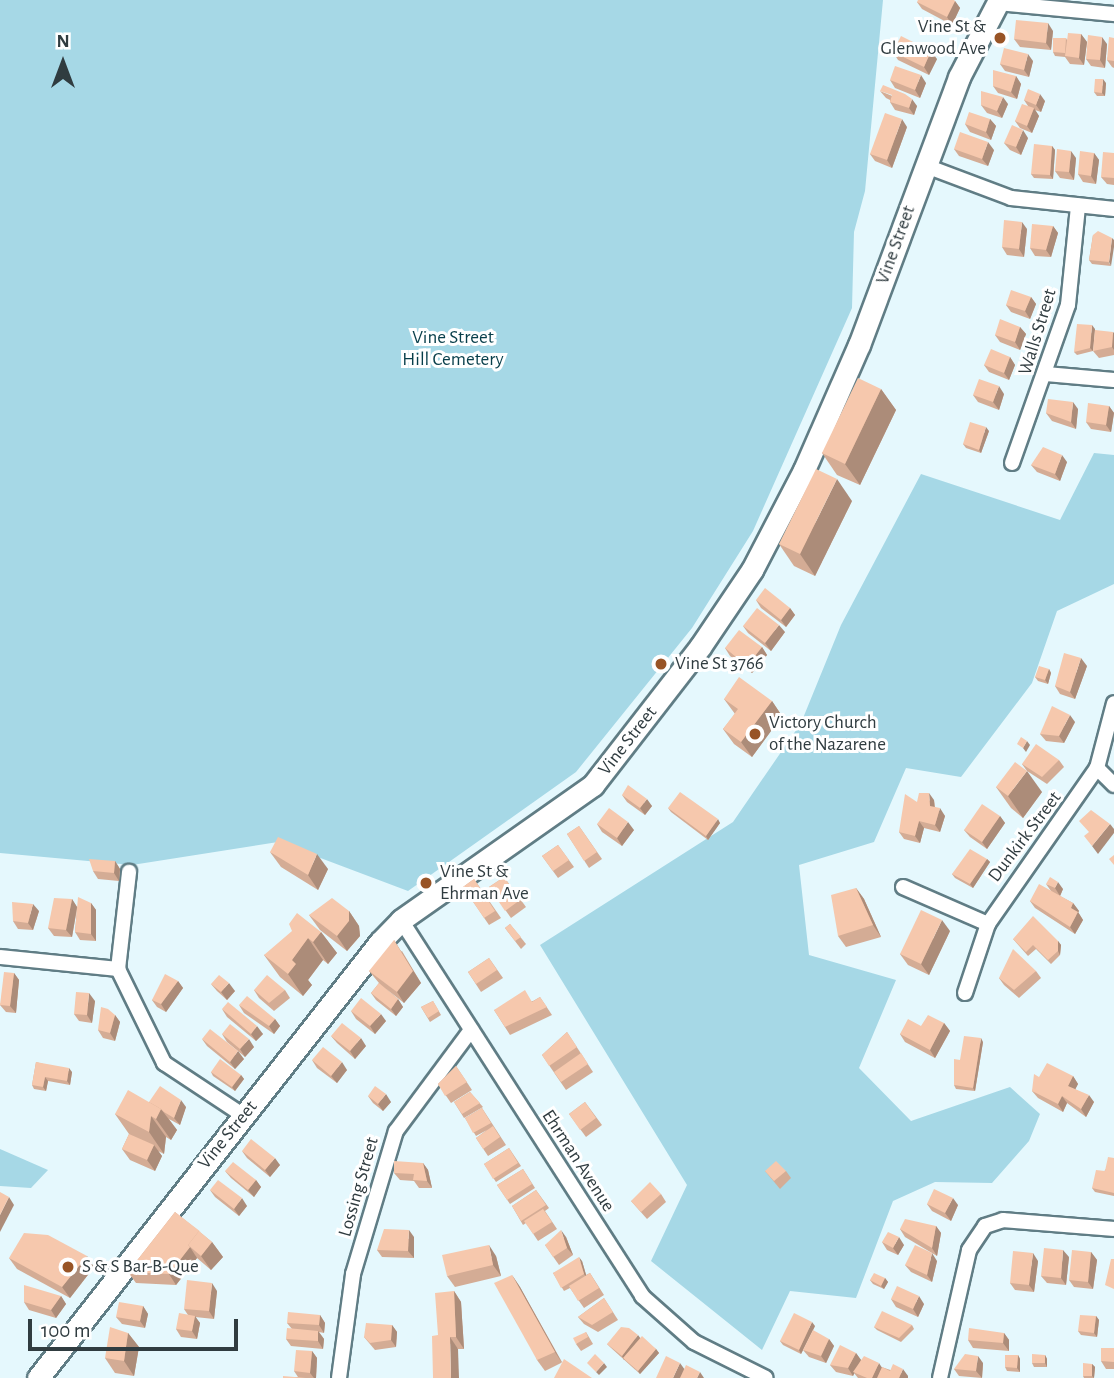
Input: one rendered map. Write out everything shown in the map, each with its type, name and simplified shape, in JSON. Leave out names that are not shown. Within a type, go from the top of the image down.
[{"type":"main road","name":"Vine Street","points":[[38,1378],[401,920],[593,785],[700,646],[752,570],[804,470],[959,77],[998,2]]},
{"type":"street","points":[[998,2],[1114,14]]},
{"type":"street","points":[[926,166],[1011,198],[1114,209]]},
{"type":"street","name":"Walls Street","points":[[1012,463],[1069,305],[1078,206]]},
{"type":"street","points":[[1046,374],[1114,380]]},
{"type":"street","name":"Dunkirk Street","points":[[965,993],[988,925],[1097,768],[1114,703]]},
{"type":"street","points":[[1097,768],[1114,785]]},
{"type":"street","points":[[129,872],[118,969],[164,1063],[244,1115]]},
{"type":"street","points":[[902,887],[988,925]]},
{"type":"street","name":"Ehrman Avenue","points":[[401,920],[642,1296],[694,1342],[766,1378]]},
{"type":"street","points":[[0,957],[118,969]]},
{"type":"street","name":"Lossing Street","points":[[339,1378],[353,1275],[396,1131],[471,1030]]},
{"type":"street","points":[[940,1378],[969,1250],[993,1222],[1114,1229]]},
{"type":"green space","name":"Vine Street Hill Cemetery","points":[[0,0],[883,0],[865,191],[854,232],[852,308],[753,531],[692,628],[576,772],[408,891],[278,842],[132,865],[0,853]]},
{"type":"green space","points":[[1094,453],[1114,455],[1114,584],[1057,611],[1032,683],[961,777],[906,768],[874,842],[799,865],[809,955],[896,980],[859,1068],[911,1121],[1010,1087],[1040,1114],[1029,1141],[992,1183],[935,1182],[893,1201],[856,1298],[790,1291],[762,1350],[651,1261],[687,1185],[540,945],[733,822],[801,723],[841,625],[921,474],[1060,520]]},
{"type":"green space","points":[[0,1149],[48,1170],[31,1188],[0,1186]]},
{"type":"building","points":[[955,1],[947,17],[917,2]]},
{"type":"building","points":[[1016,20],[1048,23],[1046,43],[1014,39]]},
{"type":"building","points":[[1068,33],[1081,34],[1079,58],[1065,56]]},
{"type":"building","points":[[1088,35],[1102,37],[1100,60],[1086,59]]},
{"type":"building","points":[[901,36],[931,51],[924,67],[893,52]]},
{"type":"building","points":[[1109,37],[1114,38],[1114,61],[1107,60]]},
{"type":"building","points":[[1053,38],[1066,38],[1065,53],[1053,52]]},
{"type":"building","points":[[1004,48],[1028,54],[1024,70],[1000,64]]},
{"type":"building","points":[[895,66],[921,75],[915,90],[890,80]]},
{"type":"building","points":[[993,70],[1016,76],[1011,92],[993,86]]},
{"type":"building","points":[[1095,79],[1103,79],[1102,93],[1094,92]]},
{"type":"building","points":[[883,85],[912,99],[909,108],[890,102],[892,95],[880,91]]},
{"type":"building","points":[[1028,89],[1040,94],[1036,105],[1024,100]]},
{"type":"building","points":[[981,91],[1003,97],[997,111],[981,105]]},
{"type":"building","points":[[1022,104],[1034,108],[1027,126],[1015,121]]},
{"type":"building","points":[[969,112],[990,119],[986,132],[965,124]]},
{"type":"building","points":[[885,113],[902,119],[887,160],[870,154]]},
{"type":"building","points":[[1012,125],[1023,130],[1016,147],[1004,143]]},
{"type":"building","points":[[960,132],[988,142],[982,159],[954,149]]},
{"type":"building","points":[[1034,144],[1052,146],[1050,175],[1031,174]]},
{"type":"building","points":[[1057,149],[1071,151],[1069,172],[1055,171]]},
{"type":"building","points":[[1080,151],[1094,153],[1091,176],[1078,174]]},
{"type":"building","points":[[1103,152],[1114,153],[1114,178],[1101,177]]},
{"type":"building","points":[[1004,220],[1022,222],[1019,249],[1002,247]]},
{"type":"building","points":[[1032,224],[1053,226],[1046,250],[1030,248]]},
{"type":"building","points":[[1098,231],[1112,238],[1109,262],[1089,260],[1093,235]]},
{"type":"building","points":[[1011,290],[1031,297],[1025,311],[1006,305]]},
{"type":"building","points":[[1000,319],[1020,327],[1015,342],[995,335]]},
{"type":"building","points":[[1077,324],[1092,325],[1090,348],[1074,352]]},
{"type":"building","points":[[1095,330],[1113,332],[1112,347],[1093,351]]},
{"type":"building","points":[[991,349],[1010,357],[1004,373],[984,365]]},
{"type":"building","points":[[858,378],[881,389],[845,464],[822,453]]},
{"type":"building","points":[[979,379],[999,386],[993,402],[973,395]]},
{"type":"building","points":[[1048,399],[1073,402],[1071,422],[1046,413]]},
{"type":"building","points":[[1088,403],[1109,406],[1106,425],[1086,422]]},
{"type":"building","points":[[970,422],[986,427],[979,450],[963,444]]},
{"type":"building","points":[[1043,447],[1062,455],[1055,474],[1031,465]]},
{"type":"building","points":[[816,469],[837,479],[800,554],[779,544]]},
{"type":"building","points":[[765,588],[790,608],[781,620],[756,600]]},
{"type":"building","points":[[757,608],[779,625],[765,643],[743,626]]},
{"type":"building","points":[[739,630],[762,647],[747,666],[725,648]]},
{"type":"building","points":[[1064,653],[1081,658],[1070,692],[1055,686]]},
{"type":"building","points":[[1039,666],[1049,669],[1045,680],[1035,677]]},
{"type":"building","points":[[739,677],[772,701],[741,742],[723,729],[738,709],[724,699]]},
{"type":"building","points":[[1052,706],[1070,715],[1059,736],[1040,734]]},
{"type":"building","points":[[1021,737],[1027,741],[1023,748],[1017,744]]},
{"type":"building","points":[[1036,744],[1059,760],[1042,777],[1022,764]]},
{"type":"building","points":[[1015,762],[1027,771],[1008,796],[996,787]]},
{"type":"building","points":[[628,785],[647,799],[640,808],[622,795]]},
{"type":"building","points":[[680,792],[718,819],[706,836],[668,808]]},
{"type":"building","points":[[919,793],[929,793],[930,806],[940,808],[935,825],[919,821],[915,836],[899,832],[905,794],[917,802]]},
{"type":"building","points":[[982,804],[1000,816],[982,842],[964,830]]},
{"type":"building","points":[[609,808],[628,822],[617,838],[597,824]]},
{"type":"building","points":[[1091,810],[1110,824],[1092,846],[1084,836],[1089,832],[1079,821]]},
{"type":"building","points":[[579,826],[597,852],[584,861],[567,834]]},
{"type":"building","points":[[278,837],[317,854],[308,875],[270,852]]},
{"type":"building","points":[[558,845],[569,860],[553,871],[542,856]]},
{"type":"building","points":[[970,849],[987,859],[970,884],[952,874]]},
{"type":"building","points":[[89,859],[115,861],[114,873],[93,871]]},
{"type":"building","points":[[504,877],[520,900],[505,911],[489,887]]},
{"type":"building","points":[[1050,877],[1058,882],[1055,888],[1046,884]]},
{"type":"building","points":[[474,879],[495,911],[484,918],[463,887]]},
{"type":"building","points":[[1039,884],[1073,903],[1071,908],[1078,912],[1070,927],[1030,901]]},
{"type":"building","points":[[856,888],[873,925],[838,936],[831,895]]},
{"type":"building","points":[[78,897],[91,903],[91,934],[75,932]]},
{"type":"building","points":[[54,898],[72,899],[66,930],[48,928]]},
{"type":"building","points":[[332,898],[349,911],[349,921],[337,936],[309,915]]},
{"type":"building","points":[[12,902],[33,904],[28,923],[13,921]]},
{"type":"building","points":[[921,910],[942,920],[921,964],[900,954]]},
{"type":"building","points":[[297,913],[321,932],[313,942],[308,938],[292,960],[296,964],[288,974],[264,955],[292,931],[289,924]]},
{"type":"building","points":[[1033,916],[1058,941],[1058,951],[1048,960],[1033,945],[1026,952],[1013,939]]},
{"type":"building","points":[[510,924],[521,937],[515,941],[505,928]]},
{"type":"building","points":[[394,940],[413,971],[397,992],[369,971]]},
{"type":"building","points":[[1013,949],[1036,971],[1014,990],[999,978]]},
{"type":"building","points":[[489,958],[497,970],[476,984],[468,972]]},
{"type":"building","points":[[4,972],[14,973],[10,1006],[0,1005]]},
{"type":"building","points":[[165,974],[178,981],[161,1004],[152,1000]]},
{"type":"building","points":[[219,975],[229,983],[221,992],[211,984]]},
{"type":"building","points":[[267,975],[285,990],[269,1003],[254,990]]},
{"type":"building","points":[[379,983],[398,999],[391,1009],[371,993]]},
{"type":"building","points":[[525,990],[532,1002],[540,997],[547,1007],[505,1027],[494,1010]]},
{"type":"building","points":[[76,992],[89,993],[87,1015],[74,1014]]},
{"type":"building","points":[[247,996],[275,1019],[269,1026],[239,1005]]},
{"type":"building","points":[[361,998],[381,1014],[370,1026],[351,1011]]},
{"type":"building","points":[[433,1001],[439,1011],[428,1018],[421,1007]]},
{"type":"building","points":[[228,1002],[257,1026],[251,1034],[222,1009]]},
{"type":"building","points":[[101,1007],[115,1015],[110,1033],[98,1030]]},
{"type":"building","points":[[928,1015],[944,1023],[930,1050],[900,1034],[908,1019],[921,1026]]},
{"type":"building","points":[[342,1023],[361,1038],[350,1051],[331,1036]]},
{"type":"building","points":[[230,1024],[249,1039],[240,1049],[222,1034]]},
{"type":"building","points":[[210,1029],[238,1051],[230,1062],[202,1039]]},
{"type":"building","points":[[567,1032],[577,1047],[549,1066],[542,1055]]},
{"type":"building","points":[[964,1036],[981,1038],[973,1088],[954,1085],[954,1059],[960,1060]]},
{"type":"building","points":[[323,1047],[342,1062],[331,1076],[312,1060]]},
{"type":"building","points":[[581,1053],[588,1064],[561,1082],[554,1072]]},
{"type":"building","points":[[220,1059],[241,1075],[232,1087],[211,1072]]},
{"type":"building","points":[[36,1062],[69,1068],[67,1081],[45,1077],[43,1087],[32,1085]]},
{"type":"building","points":[[1047,1063],[1073,1076],[1068,1086],[1089,1095],[1081,1109],[1062,1096],[1058,1104],[1032,1091],[1034,1074],[1039,1077]]},
{"type":"building","points":[[456,1066],[467,1082],[445,1096],[438,1084]]},
{"type":"building","points":[[160,1086],[181,1100],[174,1118],[149,1102]]},
{"type":"building","points":[[375,1086],[386,1094],[378,1104],[368,1096]]},
{"type":"building","points":[[128,1090],[161,1109],[156,1119],[151,1116],[149,1132],[115,1114]]},
{"type":"building","points":[[470,1092],[480,1103],[462,1114],[454,1102]]},
{"type":"building","points":[[585,1102],[596,1118],[580,1130],[569,1114]]},
{"type":"building","points":[[482,1108],[491,1123],[473,1133],[465,1118]]},
{"type":"building","points":[[493,1126],[500,1137],[483,1149],[476,1138]]},
{"type":"building","points":[[129,1134],[154,1145],[147,1160],[122,1149]]},
{"type":"building","points":[[251,1139],[275,1158],[265,1170],[242,1151]]},
{"type":"building","points":[[509,1148],[518,1163],[493,1179],[484,1164]]},
{"type":"building","points":[[1108,1157],[1114,1158],[1114,1193],[1092,1188],[1096,1170],[1105,1171]]},
{"type":"building","points":[[394,1161],[423,1163],[427,1181],[413,1180],[414,1174],[394,1173]]},
{"type":"building","points":[[776,1161],[786,1171],[774,1181],[765,1171]]},
{"type":"building","points":[[233,1162],[256,1180],[248,1190],[225,1171]]},
{"type":"building","points":[[523,1169],[532,1184],[507,1200],[497,1185]]},
{"type":"building","points":[[218,1180],[242,1198],[234,1209],[210,1190]]},
{"type":"building","points":[[650,1182],[661,1194],[641,1212],[631,1201]]},
{"type":"building","points":[[934,1189],[953,1198],[945,1213],[927,1204]]},
{"type":"building","points":[[536,1190],[546,1205],[521,1221],[512,1206]]},
{"type":"building","points":[[0,1192],[9,1197],[0,1215]]},
{"type":"building","points":[[543,1209],[552,1222],[533,1234],[524,1221]]},
{"type":"building","points":[[175,1212],[201,1232],[199,1231],[188,1245],[190,1247],[169,1274],[128,1272]]},
{"type":"building","points":[[905,1219],[936,1226],[932,1248],[900,1229]]},
{"type":"building","points":[[384,1229],[409,1230],[408,1251],[377,1250]]},
{"type":"building","points":[[561,1230],[567,1248],[553,1257],[545,1245]]},
{"type":"building","points":[[199,1231],[212,1242],[201,1256],[188,1245]]},
{"type":"building","points":[[888,1232],[899,1237],[893,1248],[882,1242]]},
{"type":"building","points":[[24,1233],[48,1235],[87,1256],[62,1287],[9,1258]]},
{"type":"building","points":[[489,1245],[493,1265],[447,1276],[442,1255]]},
{"type":"building","points":[[915,1245],[932,1253],[927,1275],[905,1265]]},
{"type":"building","points":[[1044,1248],[1063,1250],[1061,1278],[1041,1276]]},
{"type":"building","points":[[1072,1250],[1091,1252],[1088,1282],[1069,1280]]},
{"type":"building","points":[[1013,1251],[1033,1253],[1029,1285],[1010,1283]]},
{"type":"building","points":[[579,1257],[584,1274],[561,1288],[553,1273]]},
{"type":"building","points":[[1111,1259],[1114,1259],[1114,1289],[1105,1285]]},
{"type":"building","points":[[590,1273],[599,1288],[578,1301],[569,1286]]},
{"type":"building","points":[[874,1273],[885,1278],[881,1286],[870,1280]]},
{"type":"building","points":[[512,1275],[555,1352],[537,1360],[494,1283]]},
{"type":"building","points":[[187,1280],[212,1283],[209,1311],[184,1309]]},
{"type":"building","points":[[24,1285],[61,1296],[51,1310],[24,1302]]},
{"type":"building","points":[[897,1286],[919,1296],[913,1309],[891,1299]]},
{"type":"building","points":[[454,1291],[456,1337],[450,1337],[451,1378],[433,1378],[432,1336],[438,1335],[435,1293]]},
{"type":"building","points":[[604,1298],[613,1312],[592,1325],[578,1317]]},
{"type":"building","points":[[119,1302],[143,1306],[140,1321],[116,1317]]},
{"type":"building","points":[[882,1311],[912,1325],[899,1338],[874,1327]]},
{"type":"building","points":[[288,1312],[320,1315],[319,1325],[287,1323]]},
{"type":"building","points":[[179,1313],[195,1316],[192,1331],[176,1329]]},
{"type":"building","points":[[794,1313],[812,1322],[799,1350],[780,1341]]},
{"type":"building","points":[[1080,1315],[1096,1316],[1094,1333],[1078,1331]]},
{"type":"building","points":[[366,1323],[392,1325],[391,1340],[370,1343],[364,1337]]},
{"type":"building","points":[[110,1327],[128,1333],[124,1361],[105,1358]]},
{"type":"building","points":[[621,1327],[629,1328],[638,1335],[622,1356],[607,1344]]},
{"type":"building","points":[[287,1328],[318,1331],[318,1341],[286,1339]]},
{"type":"building","points":[[969,1328],[1004,1333],[1003,1343],[968,1340]]},
{"type":"building","points":[[813,1330],[829,1339],[821,1356],[803,1350]]},
{"type":"building","points":[[586,1332],[588,1337],[576,1344],[573,1338]]},
{"type":"building","points":[[642,1336],[656,1349],[638,1371],[623,1358]]},
{"type":"building","points":[[840,1345],[856,1353],[848,1368],[830,1365]]},
{"type":"building","points":[[1101,1348],[1114,1348],[1114,1362],[1101,1361]]},
{"type":"building","points":[[296,1350],[312,1351],[310,1373],[294,1371]]},
{"type":"building","points":[[595,1354],[604,1363],[596,1372],[587,1363]]},
{"type":"building","points":[[965,1354],[978,1356],[976,1371],[954,1369]]},
{"type":"building","points":[[1032,1354],[1045,1355],[1045,1363],[1032,1363]]},
{"type":"building","points":[[1005,1355],[1018,1355],[1017,1368],[1005,1367]]},
{"type":"building","points":[[666,1356],[680,1363],[673,1378],[656,1378]]},
{"type":"building","points":[[864,1356],[879,1363],[872,1378],[853,1372]]},
{"type":"building","points":[[564,1359],[592,1378],[554,1378]]},
{"type":"building","points":[[1083,1363],[1092,1364],[1092,1376],[1083,1376]]},
{"type":"building","points":[[893,1364],[903,1369],[899,1378],[877,1378],[882,1367],[890,1371]]},
{"type":"building","points":[[686,1365],[700,1372],[697,1378],[680,1378]]},
{"type":"place","name":"Vine St & Glenwood Ave","points":[[1000,38]]},
{"type":"place","name":"Vine St 3766","points":[[661,664]]},
{"type":"place","name":"Victory Church of the Nazarene","points":[[755,734]]},
{"type":"place","name":"Vine St & Ehrman Ave","points":[[426,883]]},
{"type":"place","name":"S & S Bar-B-Que","points":[[68,1267]]}]
